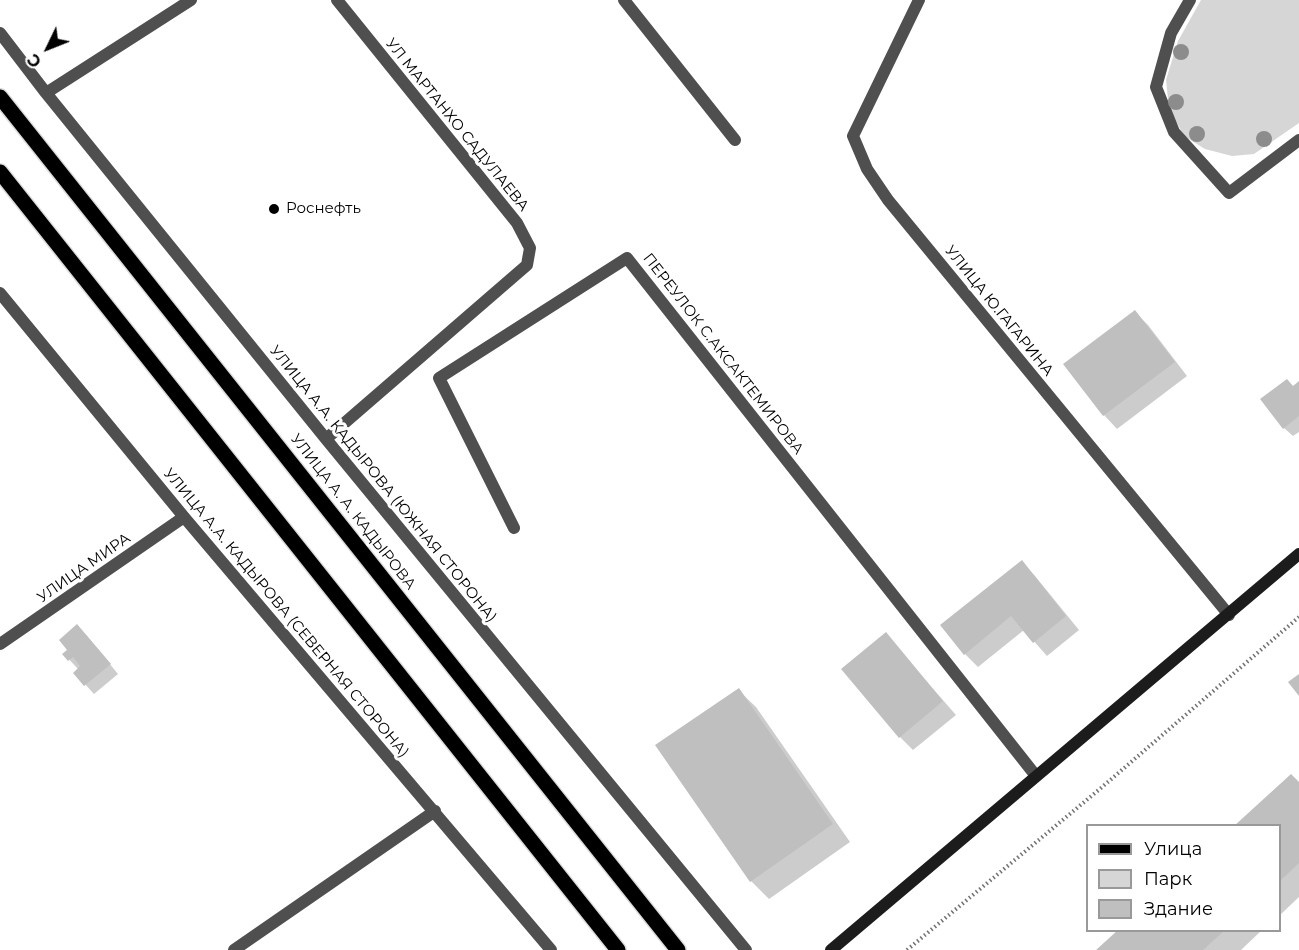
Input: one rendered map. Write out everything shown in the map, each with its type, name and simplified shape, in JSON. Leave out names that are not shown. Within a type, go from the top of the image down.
[{"type":"main road","name":"УЛИЦА А. А. КАДЫРОВА","points":[[0,97],[678,950]]},
{"type":"main road","points":[[0,172],[618,950]]},
{"type":"street","points":[[46,93],[190,0]]},
{"type":"street","name":"УЛ МАРТАНХО САДУЛАЕВА","points":[[326,439],[527,266],[530,248],[517,223],[337,0]]},
{"type":"street","points":[[624,0],[735,140]]},
{"type":"street","name":"УЛИЦА Ю.ГАГАРИНА","points":[[919,0],[854,136],[867,169],[888,200],[1229,615]]},
{"type":"street","points":[[1190,0],[1171,33],[1156,87],[1174,132],[1229,193],[1299,140]]},
{"type":"street","name":"УЛИЦА А.А. КАДЫРОВА (ЮЖНАЯ СТОРОНА)","points":[[0,33],[326,439],[746,950]]},
{"type":"street","name":"ПЕРЕУЛОК С.АКСАКТЕМИРОВА","points":[[514,528],[439,378],[627,258],[1036,777]]},
{"type":"street","name":"УЛИЦА А.А. КАДЫРОВА (СЕВЕРНАЯ СТОРОНА)","points":[[0,293],[184,517],[551,950]]},
{"type":"street","name":"УЛИЦА МИРА","points":[[0,644],[184,517]]},
{"type":"street","points":[[831,950],[1299,554]]},
{"type":"street","points":[[234,950],[435,811]]},
{"type":"path","points":[[907,950],[1101,788],[1299,617]]},
{"type":"green space","points":[[1201,0],[1299,0],[1299,123],[1254,154],[1232,156],[1205,149],[1184,136],[1169,108],[1166,80],[1178,41]]},
{"type":"building","points":[[1135,310],[1175,362],[1103,416],[1063,364]]},
{"type":"building","points":[[1287,379],[1293,386],[1299,381],[1299,416],[1283,429],[1260,399]]},
{"type":"building","points":[[1022,560],[1066,616],[1033,643],[1011,616],[964,655],[940,625]]},
{"type":"building","points":[[77,624],[111,664],[84,686],[73,673],[80,666],[73,657],[68,661],[62,654],[67,650],[59,640]]},
{"type":"building","points":[[886,632],[943,701],[899,738],[841,669]]},
{"type":"building","points":[[1299,674],[1299,696],[1288,682]]},
{"type":"building","points":[[739,688],[833,824],[750,882],[655,745]]},
{"type":"building","points":[[1291,774],[1299,782],[1299,863],[1281,880],[1281,824],[1236,824]]},
{"type":"building","points":[[1116,932],[1223,932],[1203,950],[1096,950]]},
{"type":"place","name":"Роснефть","points":[[274,209]]}]
